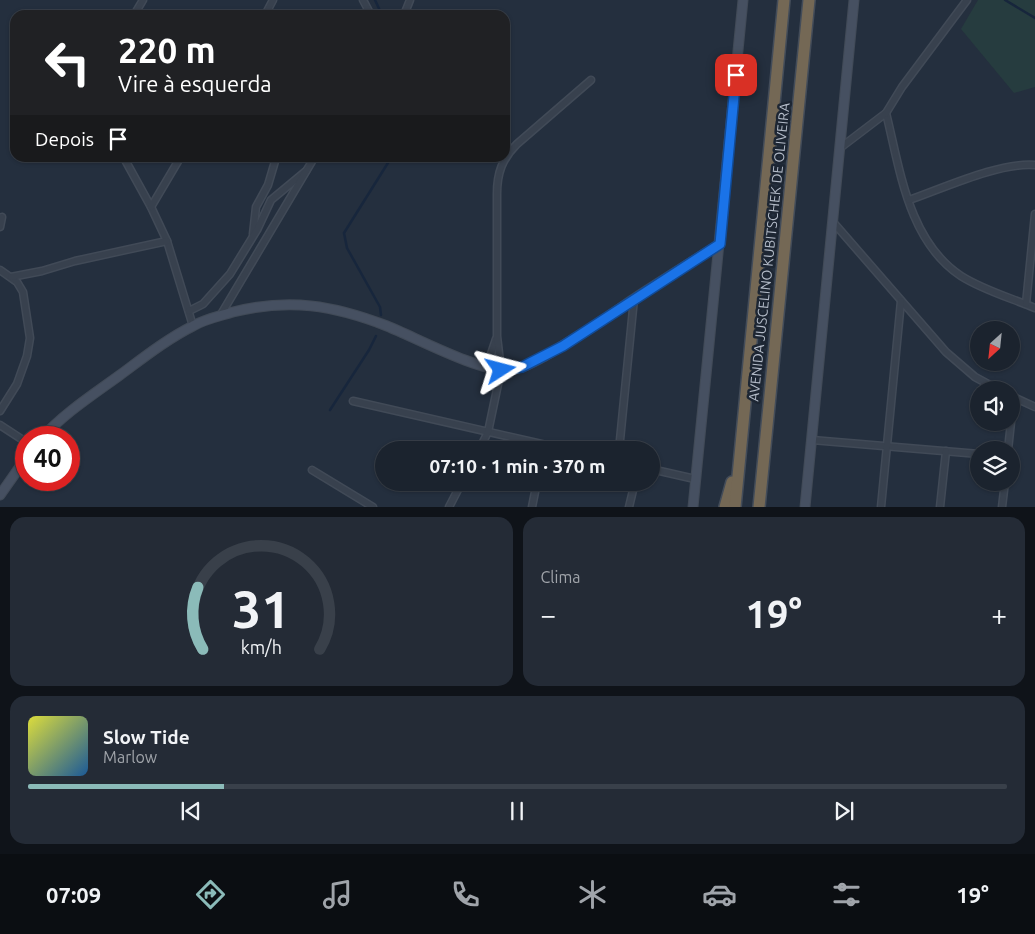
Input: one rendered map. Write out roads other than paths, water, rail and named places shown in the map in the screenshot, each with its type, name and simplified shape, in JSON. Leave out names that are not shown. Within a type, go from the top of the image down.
[{"type":"highway","points":[[735,506],[784,0]]},
{"type":"highway","name":"AVENIDA JUSCELINO KUBITSCHEK DE OLIVEIRA","points":[[761,506],[761,485],[809,0]]},
{"type":"highway","points":[[725,506],[740,454]]},
{"type":"main road","points":[[692,506],[720,244],[743,0]]},
{"type":"main road","points":[[805,506],[854,0]]},
{"type":"main road","points":[[55,426],[112,381],[193,326],[220,316],[274,304],[322,306],[382,324],[467,360],[501,370],[516,369],[530,364],[575,339],[720,244]]},
{"type":"main road","points":[[0,495],[15,474]]},
{"type":"street","points":[[840,148],[886,113],[902,87],[967,0]]},
{"type":"street","points":[[510,153],[517,144],[591,80]]},
{"type":"street","points":[[886,113],[909,200],[928,244],[948,266],[961,276],[1035,308]]},
{"type":"street","points":[[126,162],[167,241],[193,326]]},
{"type":"street","points":[[151,207],[178,162]]},
{"type":"street","points":[[253,235],[256,207],[268,185],[275,162]]},
{"type":"street","points":[[220,316],[311,162]]},
{"type":"street","points":[[484,441],[488,432],[501,370],[497,336],[497,182],[504,162]]},
{"type":"street","points":[[909,200],[1013,165],[1035,165]]},
{"type":"street","points":[[189,311],[204,304],[230,274],[274,197],[306,170]]},
{"type":"street","points":[[1026,304],[1035,214]]},
{"type":"street","points":[[0,227],[2,217]]},
{"type":"street","points":[[833,222],[953,359],[982,381]]},
{"type":"street","points":[[11,277],[167,241]]},
{"type":"street","points":[[0,270],[20,286],[24,297],[30,338],[30,346],[13,392],[0,411]]},
{"type":"street","points":[[620,441],[634,299]]},
{"type":"street","points":[[881,506],[901,300]]},
{"type":"street","points":[[486,366],[497,336]]},
{"type":"street","points":[[1020,400],[1035,407]]},
{"type":"street","points":[[353,401],[522,441]]},
{"type":"street","points":[[0,425],[15,435]]},
{"type":"street","points":[[812,440],[970,453]]},
{"type":"street","points":[[940,506],[946,451]]},
{"type":"street","points":[[312,470],[373,506]]},
{"type":"street","points":[[660,471],[695,479]]},
{"type":"street","points":[[449,506],[457,491]]},
{"type":"street","points":[[532,506],[535,491]]},
{"type":"street","points":[[629,506],[633,491]]},
{"type":"street","points":[[1002,506],[1004,491]]},
{"type":"waterway","points":[[375,0],[380,10]]},
{"type":"waterway","points":[[1005,0],[1035,18]]},
{"type":"waterway","points":[[381,315],[380,307],[347,248],[344,233],[388,162]]},
{"type":"waterway","points":[[330,410],[376,336]]}]
